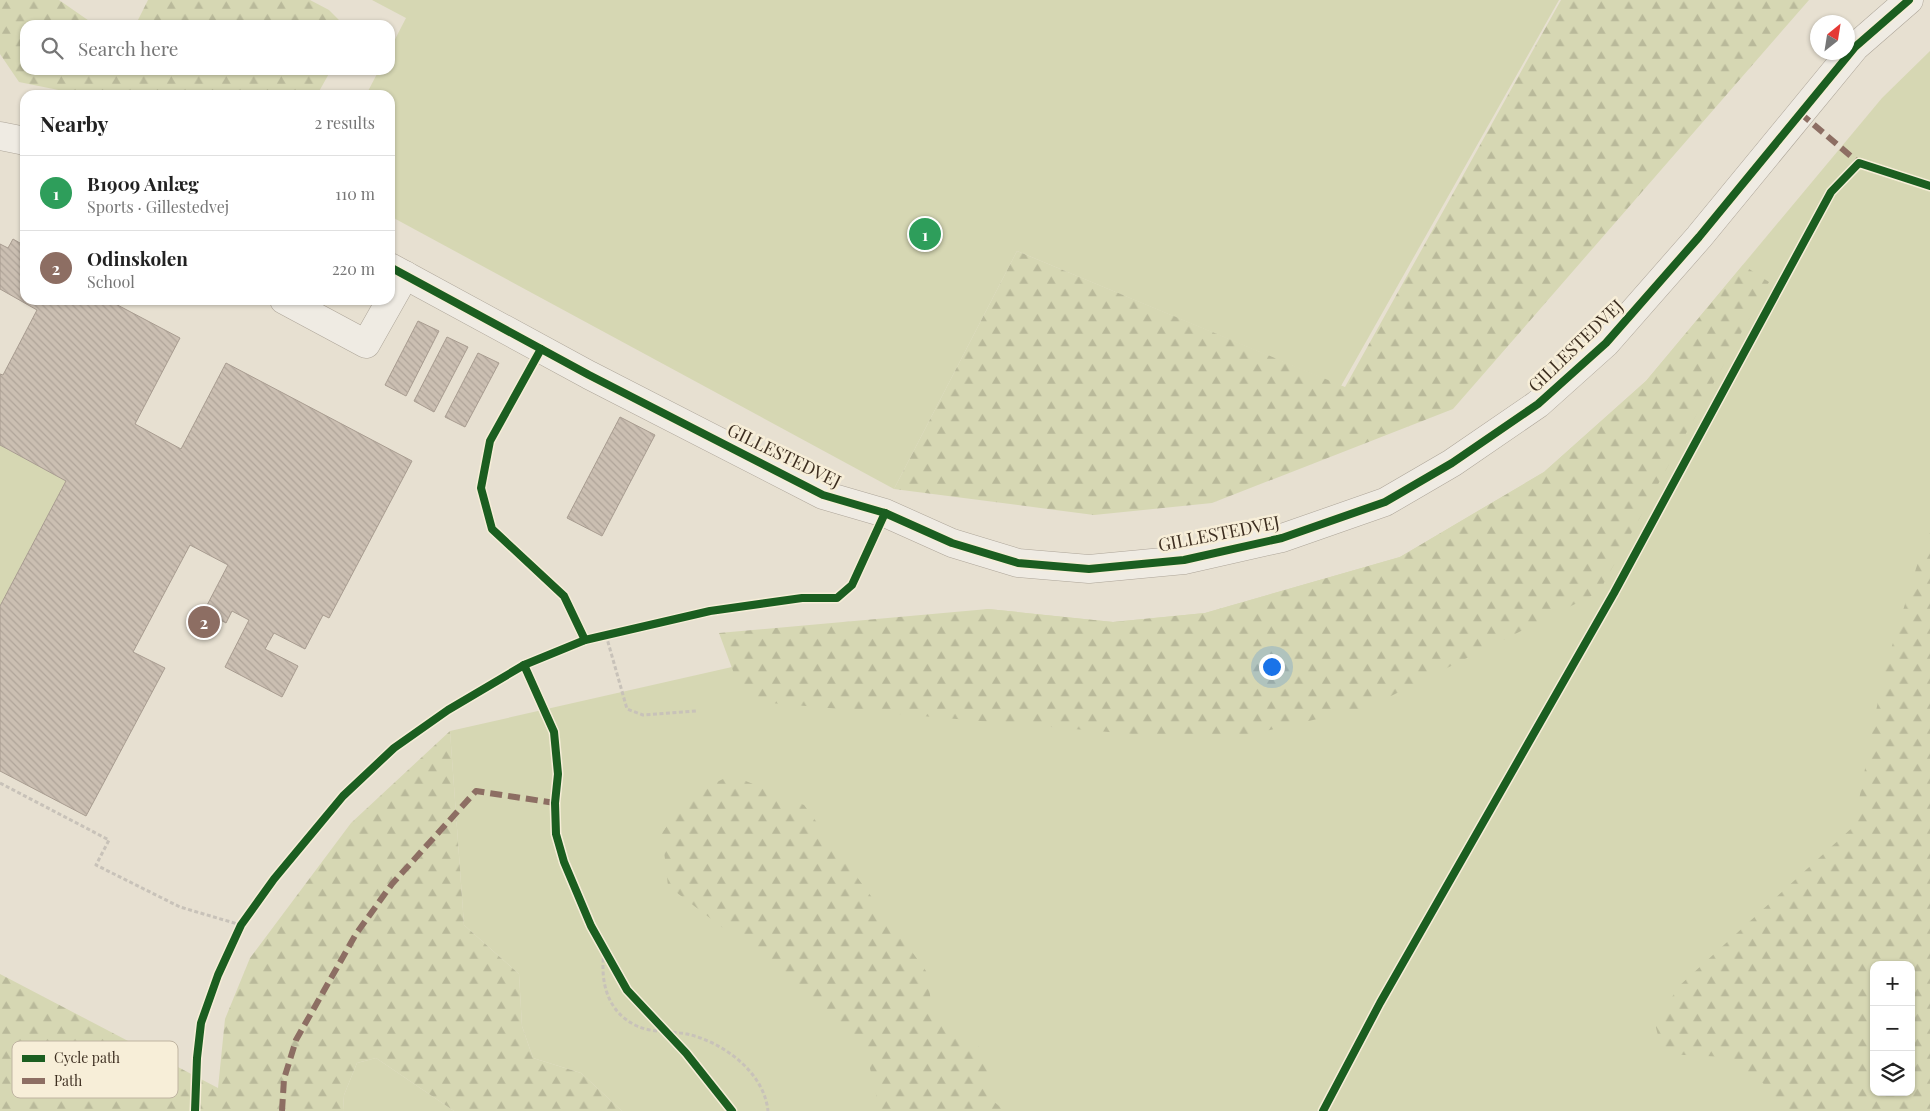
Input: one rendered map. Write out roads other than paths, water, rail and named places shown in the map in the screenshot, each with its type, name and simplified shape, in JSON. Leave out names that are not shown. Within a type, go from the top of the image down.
[{"type":"street","name":"GILLESTEDVEJ","points":[[398,271],[589,375],[823,495],[885,513],[952,543],[1018,563],[1080,568],[1184,560],[1282,538],[1385,502],[1452,463],[1538,404],[1606,343],[1699,236],[1854,47],[1910,0]]},
{"type":"street","points":[[0,136],[20,140]]},
{"type":"street","points":[[293,305],[366,344],[383,305]]},
{"type":"place","name":"B1909 Anlæg","points":[[925,234]]},
{"type":"place","name":"Odinskolen","points":[[204,622]]}]
